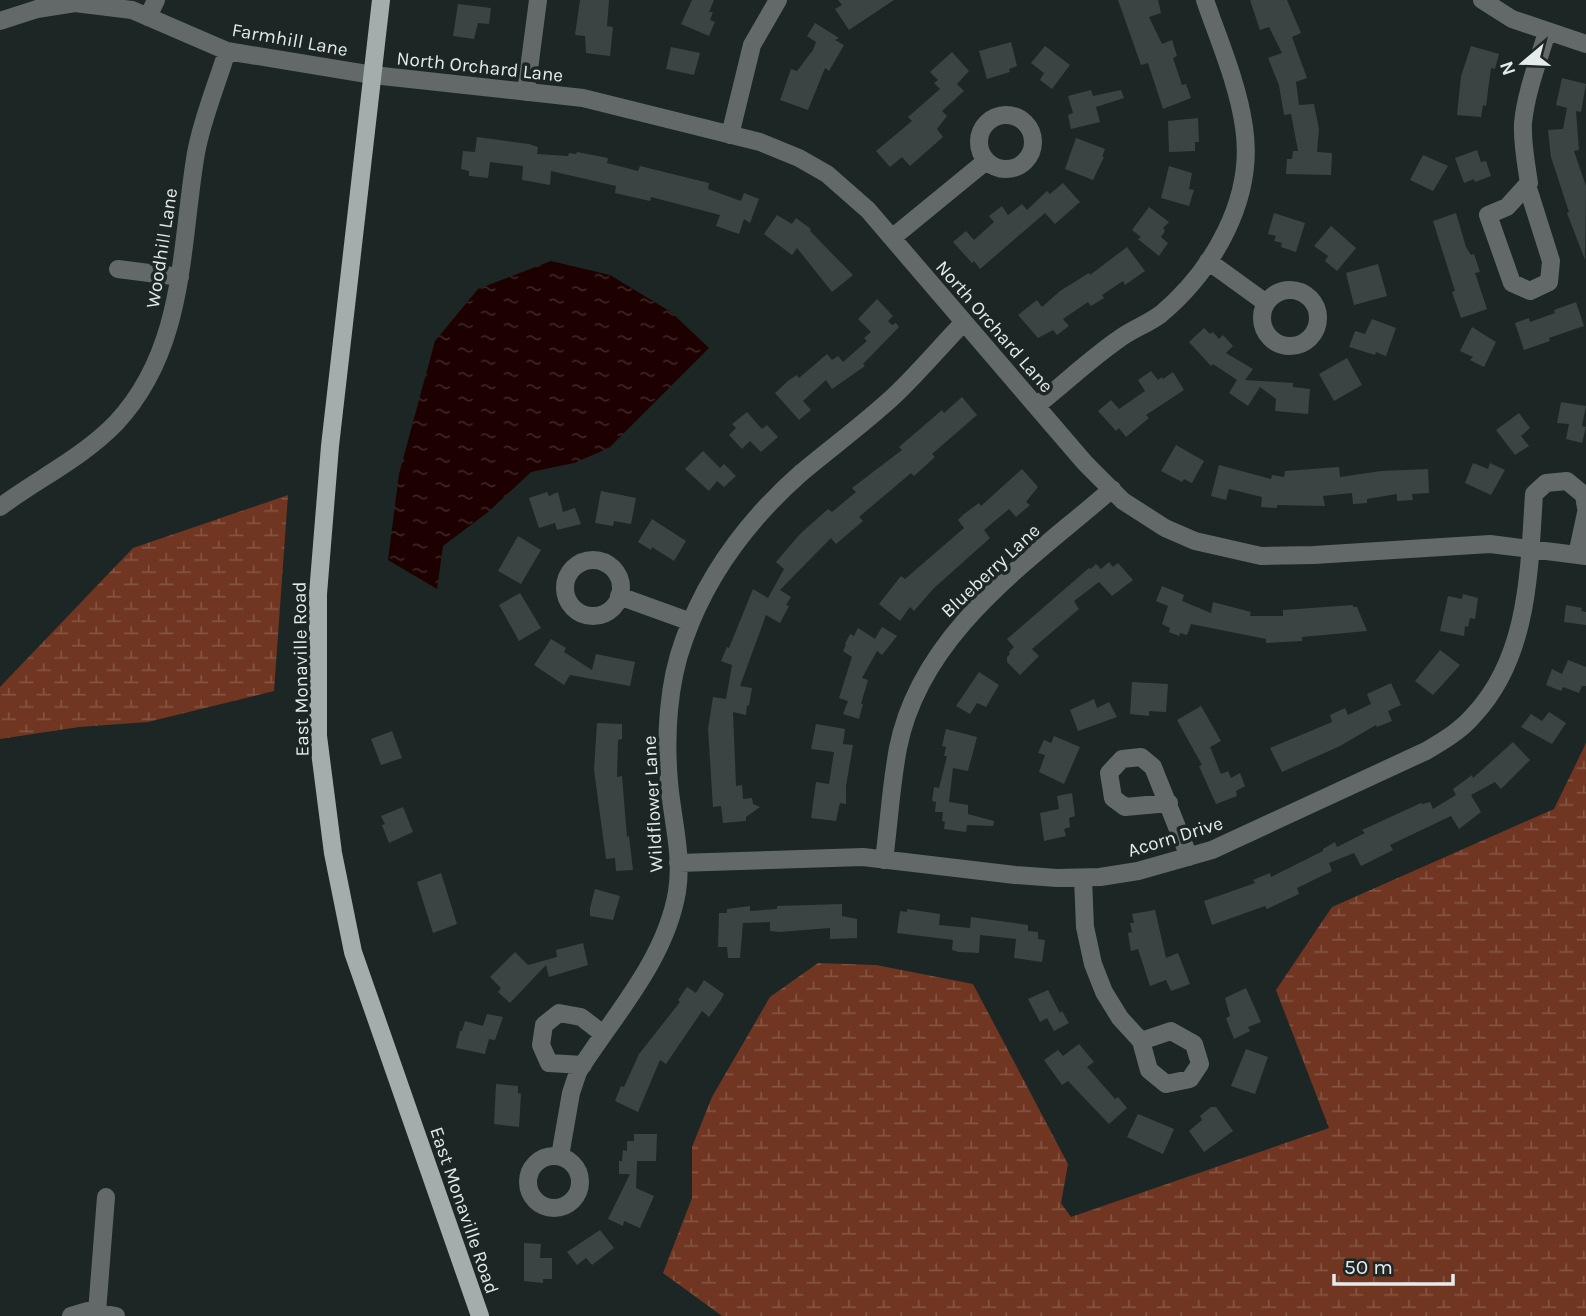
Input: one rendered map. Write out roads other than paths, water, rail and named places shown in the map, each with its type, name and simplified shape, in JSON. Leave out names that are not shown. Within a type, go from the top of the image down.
[{"type":"main road","name":"East Monaville Road","points":[[381,0],[330,446],[319,580],[318,737],[333,853],[353,952],[480,1316]]},
{"type":"street","points":[[148,17],[156,0]]},
{"type":"street","points":[[526,92],[538,0]]},
{"type":"street","points":[[730,135],[752,45],[778,0]]},
{"type":"street","points":[[1036,406],[1120,338],[1158,317],[1185,292],[1222,242],[1235,211],[1245,160],[1245,131],[1240,104],[1205,0]]},
{"type":"street","points":[[1482,0],[1512,19],[1586,44]]},
{"type":"street","name":"Farmhill Lane","points":[[0,21],[37,9],[75,3],[132,10],[228,51],[373,75]]},
{"type":"street","points":[[1527,185],[1507,207],[1489,215],[1512,283],[1530,291],[1549,282],[1551,261],[1527,185],[1524,147],[1527,97],[1547,32]]},
{"type":"street","name":"Woodhill Lane","points":[[0,507],[78,457],[118,420],[142,386],[164,345],[176,307],[197,150],[228,51]]},
{"type":"street","name":"North Orchard Lane","points":[[373,75],[583,98],[760,142],[799,158],[827,174],[868,210],[1085,463],[1124,501],[1165,528],[1195,541],[1261,556],[1490,544],[1581,556]]},
{"type":"street","points":[[892,238],[986,161]]},
{"type":"street","points":[[1208,261],[1266,303]]},
{"type":"street","points":[[118,270],[180,277]]},
{"type":"street","name":"Wildflower Lane","points":[[560,1156],[571,1093],[583,1065],[655,957],[668,926],[677,891],[679,846],[669,782],[667,737],[674,676],[683,641],[706,590],[731,547],[761,512],[799,475],[894,395],[964,322]]},
{"type":"street","name":"Acorn Drive","points":[[678,863],[863,858],[1015,876],[1083,878],[1138,871],[1212,850],[1426,751],[1451,736],[1472,718],[1506,670],[1516,644],[1531,548],[1534,494],[1546,483],[1567,481],[1584,495],[1586,511]]},
{"type":"street","name":"Blueberry Lane","points":[[884,860],[898,747],[911,706],[926,673],[947,639],[977,606],[1112,489]]},
{"type":"street","points":[[1581,556],[1586,511]]},
{"type":"street","points":[[619,596],[691,622]]},
{"type":"street","points":[[1169,803],[1189,857]]},
{"type":"street","points":[[1083,878],[1085,927],[1093,964],[1114,1009],[1141,1041],[1149,1070],[1167,1084],[1190,1079],[1199,1064],[1195,1044],[1171,1031],[1141,1041]]},
{"type":"street","points":[[583,1065],[549,1063],[541,1045],[544,1025],[559,1013],[581,1017],[603,1034]]},
{"type":"street","points":[[97,1312],[106,1197]]},
{"type":"street","points":[[71,1316],[88,1311],[116,1316]]},
{"type":"water","points":[[551,261],[610,275],[671,312],[709,348],[609,448],[574,463],[531,472],[488,512],[443,546],[437,589],[388,560],[399,474],[435,341],[478,289]]}]
